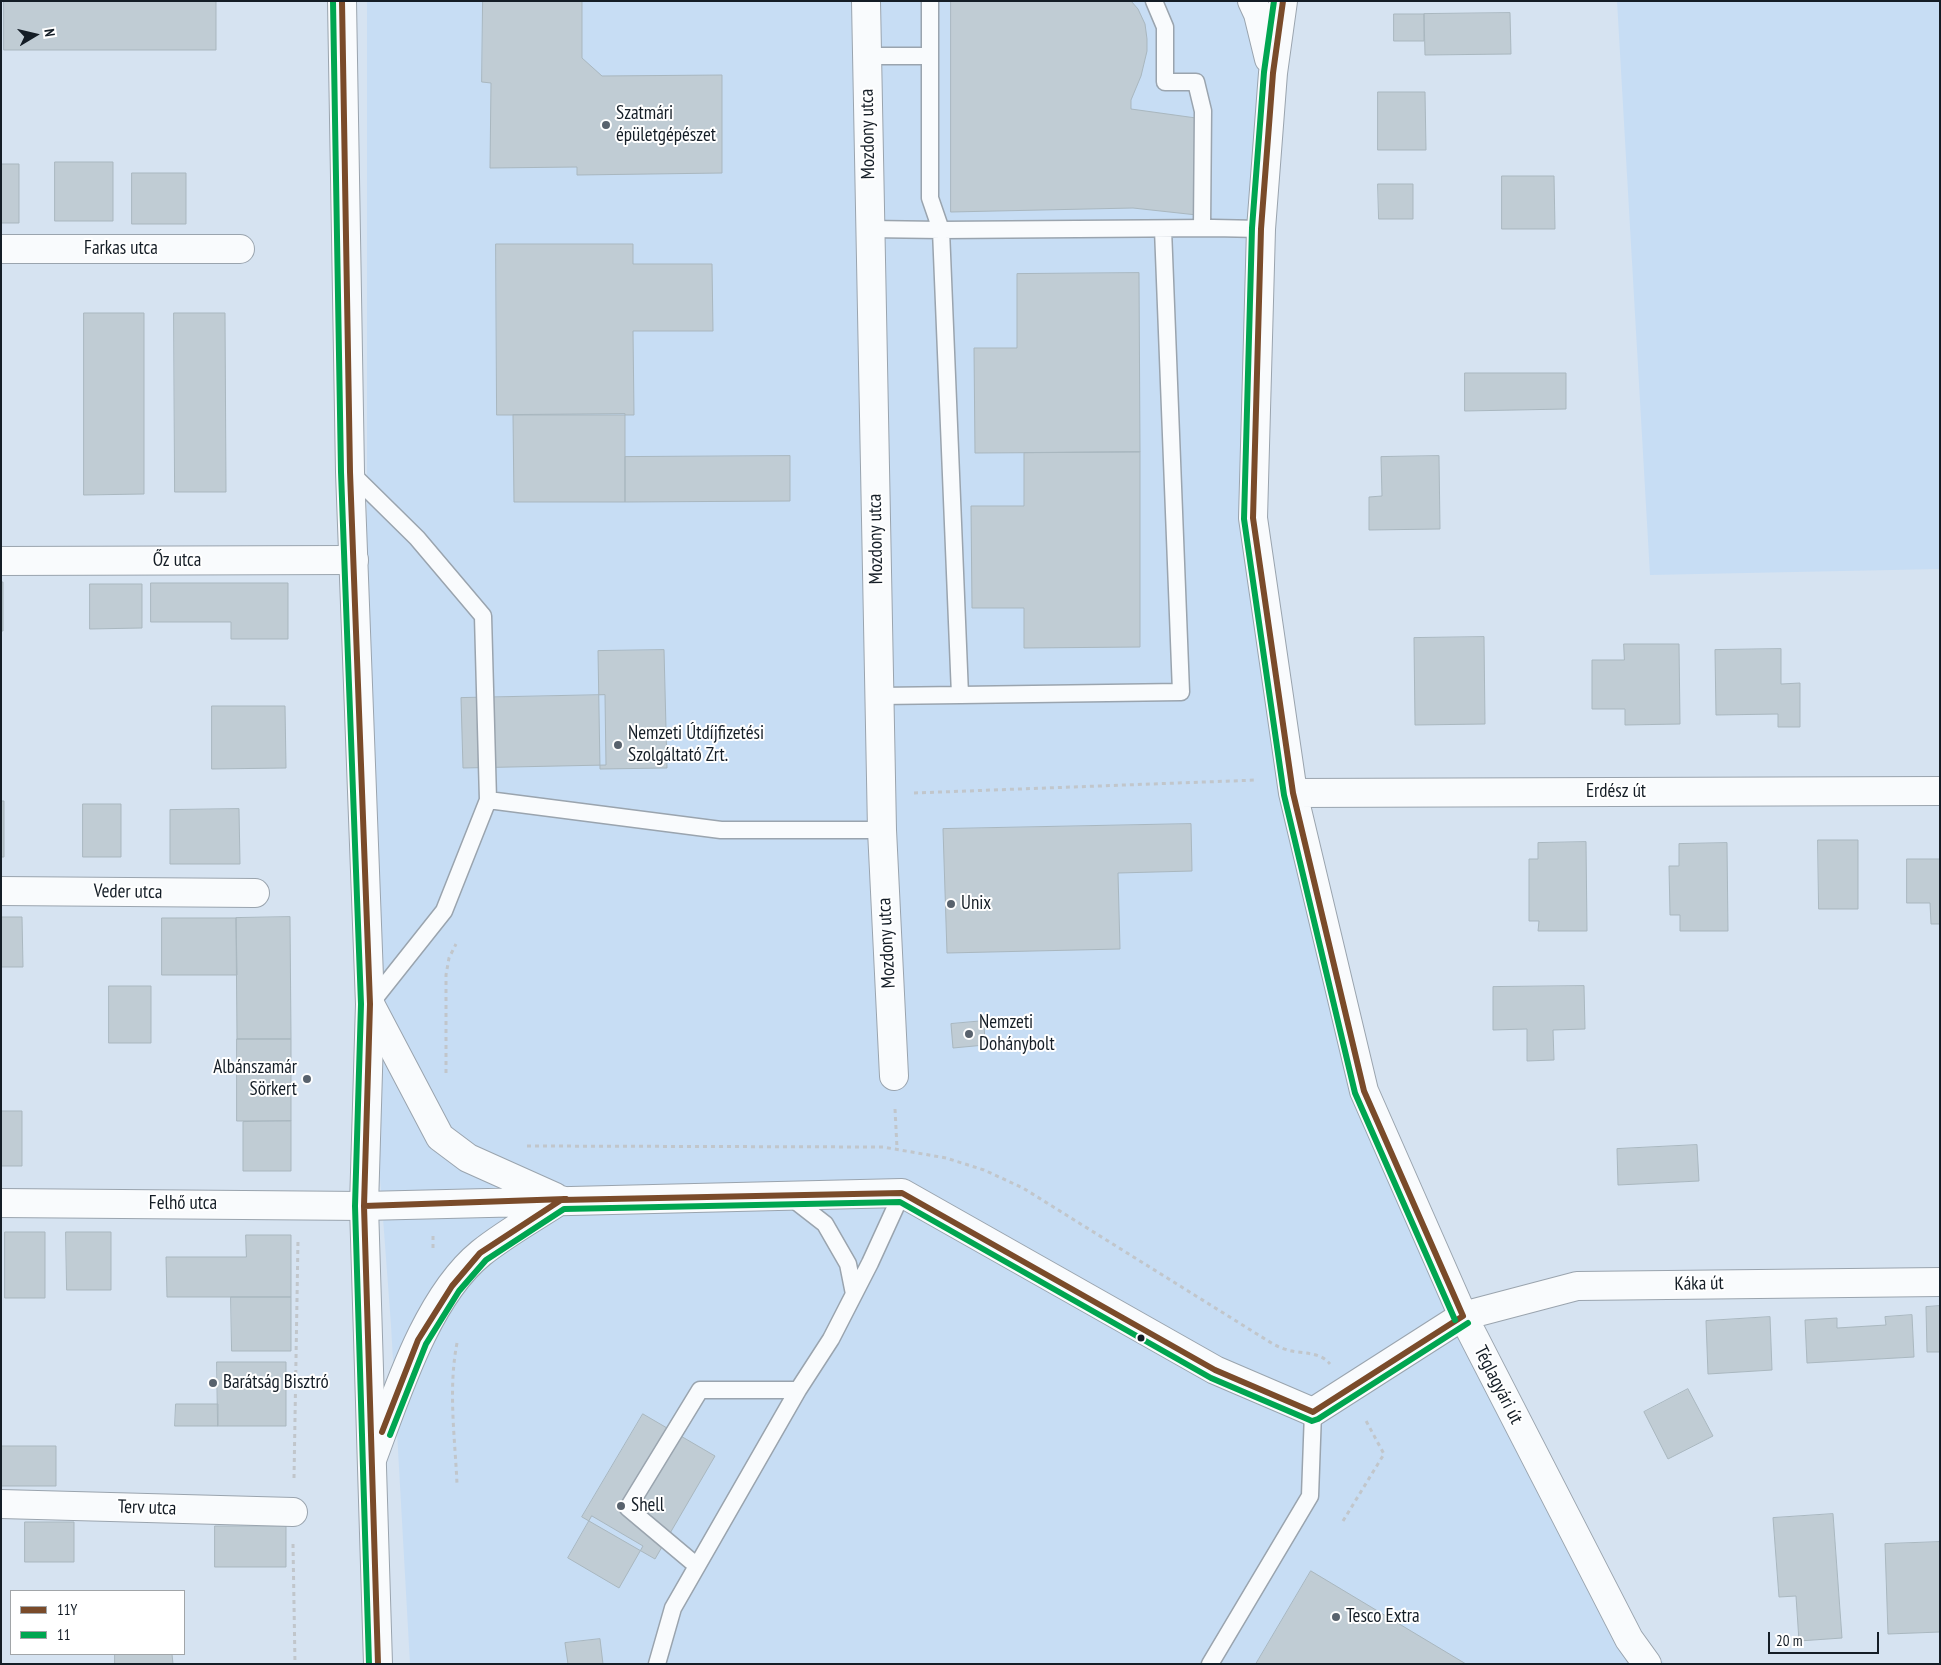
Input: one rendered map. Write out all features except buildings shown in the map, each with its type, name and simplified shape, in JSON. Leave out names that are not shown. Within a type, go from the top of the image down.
[{"type":"street","points":[[342,1],[350,472],[370,1004],[364,1206],[378,1664]]},
{"type":"street","name":"Mozdony utca","points":[[866,1],[881,794],[894,1076]]},
{"type":"street","points":[[1252,1],[1258,14],[1273,73]]},
{"type":"street","name":"Téglagyári út","points":[[1283,1],[1273,73],[1261,229],[1253,518],[1291,786],[1364,1091],[1463,1316],[1629,1639],[1647,1664]]},
{"type":"street","name":"Farkas utca","points":[[1,249],[240,248]]},
{"type":"street","name":"Őz utca","points":[[1,561],[354,560]]},
{"type":"street","name":"Erdész út","points":[[1291,786],[1940,791]]},
{"type":"street","name":"Veder utca","points":[[1,891],[255,894]]},
{"type":"street","points":[[370,1004],[440,1137],[468,1158],[561,1200]]},
{"type":"street","points":[[902,1193],[1215,1370],[1313,1412]]},
{"type":"street","name":"Felhő utca","points":[[1,1203],[364,1206],[902,1193]]},
{"type":"street","points":[[373,1457],[418,1340],[452,1286],[480,1253],[561,1200]]},
{"type":"street","name":"Káka út","points":[[1313,1412],[1463,1316],[1577,1286],[1940,1282]]},
{"type":"street","name":"Terv utca","points":[[1,1504],[293,1512]]},
{"type":"lane","points":[[930,1],[930,198],[941,230],[960,695]]},
{"type":"lane","points":[[1154,1],[1165,27],[1165,82],[1196,82],[1204,111],[1202,228]]},
{"type":"lane","points":[[867,56],[930,56]]},
{"type":"lane","points":[[870,229],[1261,229]]},
{"type":"lane","points":[[879,696],[1181,692],[1162,229]]},
{"type":"lane","points":[[350,472],[417,538],[483,616],[488,800],[444,910],[370,1004]]},
{"type":"lane","points":[[488,800],[721,830],[882,830]]},
{"type":"lane","points":[[657,1664],[673,1608],[798,1390],[831,1340],[902,1193]]},
{"type":"lane","points":[[787,1195],[824,1224],[848,1264],[854,1294]]},
{"type":"lane","points":[[697,1566],[628,1508],[700,1390],[798,1390]]},
{"type":"lane","points":[[1210,1664],[1310,1496],[1313,1412]]},
{"type":"path","points":[[881,794],[1291,786]]},
{"type":"path","points":[[894,1076],[897,1148]]},
{"type":"path","points":[[295,1664],[293,1512],[299,1204]]},
{"type":"shaded area","points":[[367,1],[1286,1],[1254,502],[1358,1079],[1614,1612],[1665,1664],[410,1664],[391,1325],[367,1004]]},
{"type":"shaded area","points":[[1617,1],[1940,1],[1940,569],[1650,575]]},
{"type":"transit line","name":"11","points":[[333,1],[341,472],[361,1004],[355,1206],[369,1664]]},
{"type":"transit line","name":"11Y","points":[[342,1],[350,472],[370,1004],[364,1206],[378,1664]]},
{"type":"transit line","name":"11","points":[[1274,1],[1264,72],[1252,228],[1244,519],[1284,795],[1355,1093],[1455,1320]]},
{"type":"transit line","name":"11Y","points":[[1283,1],[1273,73],[1261,229],[1253,518],[1293,793],[1364,1091],[1463,1316]]},
{"type":"transit line","name":"11Y","points":[[382,1432],[418,1340],[452,1286],[480,1253],[561,1200],[902,1193],[1215,1370],[1313,1412],[1463,1316]]},
{"type":"transit line","name":"11Y","points":[[364,1206],[566,1199]]},
{"type":"transit line","name":"11","points":[[390,1435],[426,1344],[459,1291],[486,1260],[564,1209],[900,1202],[1211,1378],[1312,1421],[1468,1323]]},
{"type":"place","name":"Szatmári épületgépészet","points":[[606,125]]},
{"type":"place","name":"Nemzeti Útdíjfizetési Szolgáltató Zrt.","points":[[618,745]]},
{"type":"place","name":"Unix","points":[[951,904]]},
{"type":"place","name":"Nemzeti Dohánybolt","points":[[969,1034]]},
{"type":"place","name":"Albánszamár Sörkert","points":[[307,1079]]},
{"type":"place","name":"Barátság Bisztró","points":[[213,1383]]},
{"type":"place","name":"Shell","points":[[621,1506]]},
{"type":"place","name":"Tesco Extra","points":[[1336,1617]]}]
